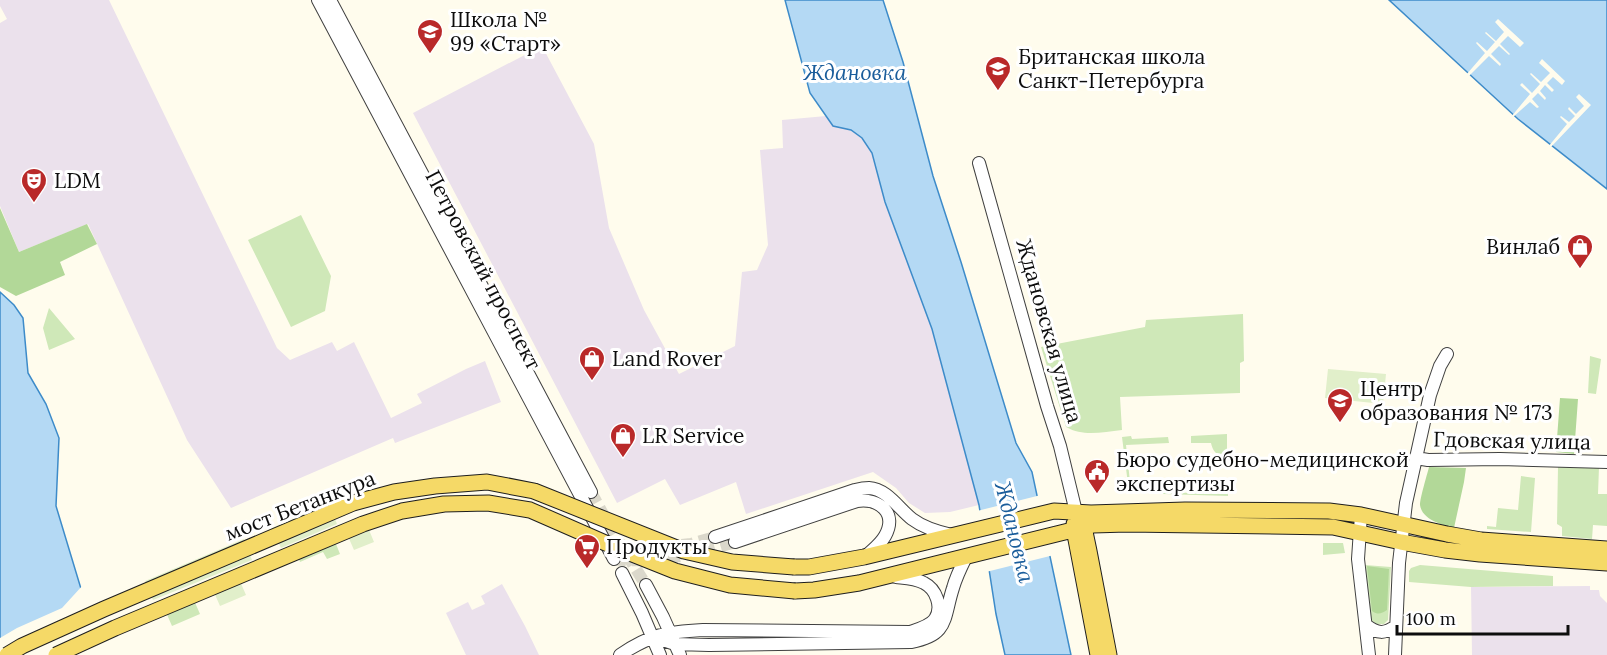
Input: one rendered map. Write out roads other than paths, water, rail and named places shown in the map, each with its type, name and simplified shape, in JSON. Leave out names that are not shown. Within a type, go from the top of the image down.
[{"type":"main road","name":"мост Бетанкура","points":[[8,655],[22,646],[104,609],[353,503],[394,492],[435,486],[487,482],[534,491],[684,551],[732,562],[794,567],[809,567],[864,557],[1054,510],[1076,512]]},
{"type":"main road","name":"мост Бетанкура","points":[[56,655],[126,623],[363,524],[402,511],[444,504],[488,503],[530,510],[675,571],[730,585],[795,591],[840,586],[974,556],[1093,525],[1333,527],[1401,542],[1480,554],[1607,563]]},
{"type":"main road","points":[[1076,512],[1329,511],[1362,515],[1481,540],[1607,549]]},
{"type":"main road","name":"Ждановская улица","points":[[1076,512],[1072,530],[1098,655]]},
{"type":"main road","name":"Ждановская улица","points":[[1072,530],[1109,655]]},
{"type":"street","name":"Петровский проспект","points":[[318,0],[614,559]]},
{"type":"street","name":"Петровский проспект","points":[[330,0],[591,492]]},
{"type":"street","name":"Ждановская улица","points":[[979,163],[1060,447],[1076,512]]},
{"type":"street","points":[[1395,655],[1401,542],[1406,503],[1431,389],[1447,354]]},
{"type":"street","name":"Гдовская улица","points":[[1416,458],[1607,462]]},
{"type":"street","points":[[716,537],[855,490],[869,488],[880,491],[925,527],[957,535]]},
{"type":"street","points":[[735,542],[856,501],[867,500],[878,502],[886,511],[889,521],[887,533],[883,539],[864,557]]},
{"type":"street","points":[[1362,515],[1358,559],[1369,655]]},
{"type":"street","points":[[653,637],[678,649],[911,642],[926,639],[938,632],[945,620],[952,589],[974,556]]},
{"type":"street","points":[[622,573],[660,655]]},
{"type":"street","points":[[620,655],[653,637],[670,632],[703,630],[910,632],[934,620],[939,608],[936,593],[926,583],[910,578],[885,576]]},
{"type":"street","points":[[646,585],[678,649]]},
{"type":"street","points":[[1366,625],[1380,632],[1388,631],[1396,626]]},
{"type":"water","name":"Ждановка","points":[[785,0],[883,0],[903,62],[933,176],[1016,443],[1032,472],[1071,655],[1005,655],[996,614],[979,505],[932,329],[885,202],[872,153],[862,138],[851,130],[833,126],[810,93]]},
{"type":"water","points":[[1389,0],[1607,0],[1607,189],[1518,119]]},
{"type":"water","points":[[0,292],[14,305],[23,318],[28,373],[46,404],[59,438],[56,506],[101,655],[0,655]]},
{"type":"tunnel","points":[[591,492],[646,585]]},
{"type":"tunnel","points":[[628,551],[691,544],[715,537]]},
{"type":"tunnel","points":[[614,559],[645,560],[675,557],[735,542]]},
{"type":"place","name":"Школа № 99 «Старт»","points":[[430,55]]},
{"type":"place","name":"Британская школа Санкт-Петербурга","points":[[998,92]]},
{"type":"place","name":"LDM","points":[[34,204]]},
{"type":"place","name":"Винлаб","points":[[1580,270]]},
{"type":"place","name":"Land Rover","points":[[592,382]]},
{"type":"place","name":"Центр образования № 173","points":[[1340,424]]},
{"type":"place","name":"LR Service","points":[[623,459]]},
{"type":"place","name":"Бюро судебно-медицинской экспертизы","points":[[1097,495]]},
{"type":"place","name":"Продукты","points":[[587,570]]}]
